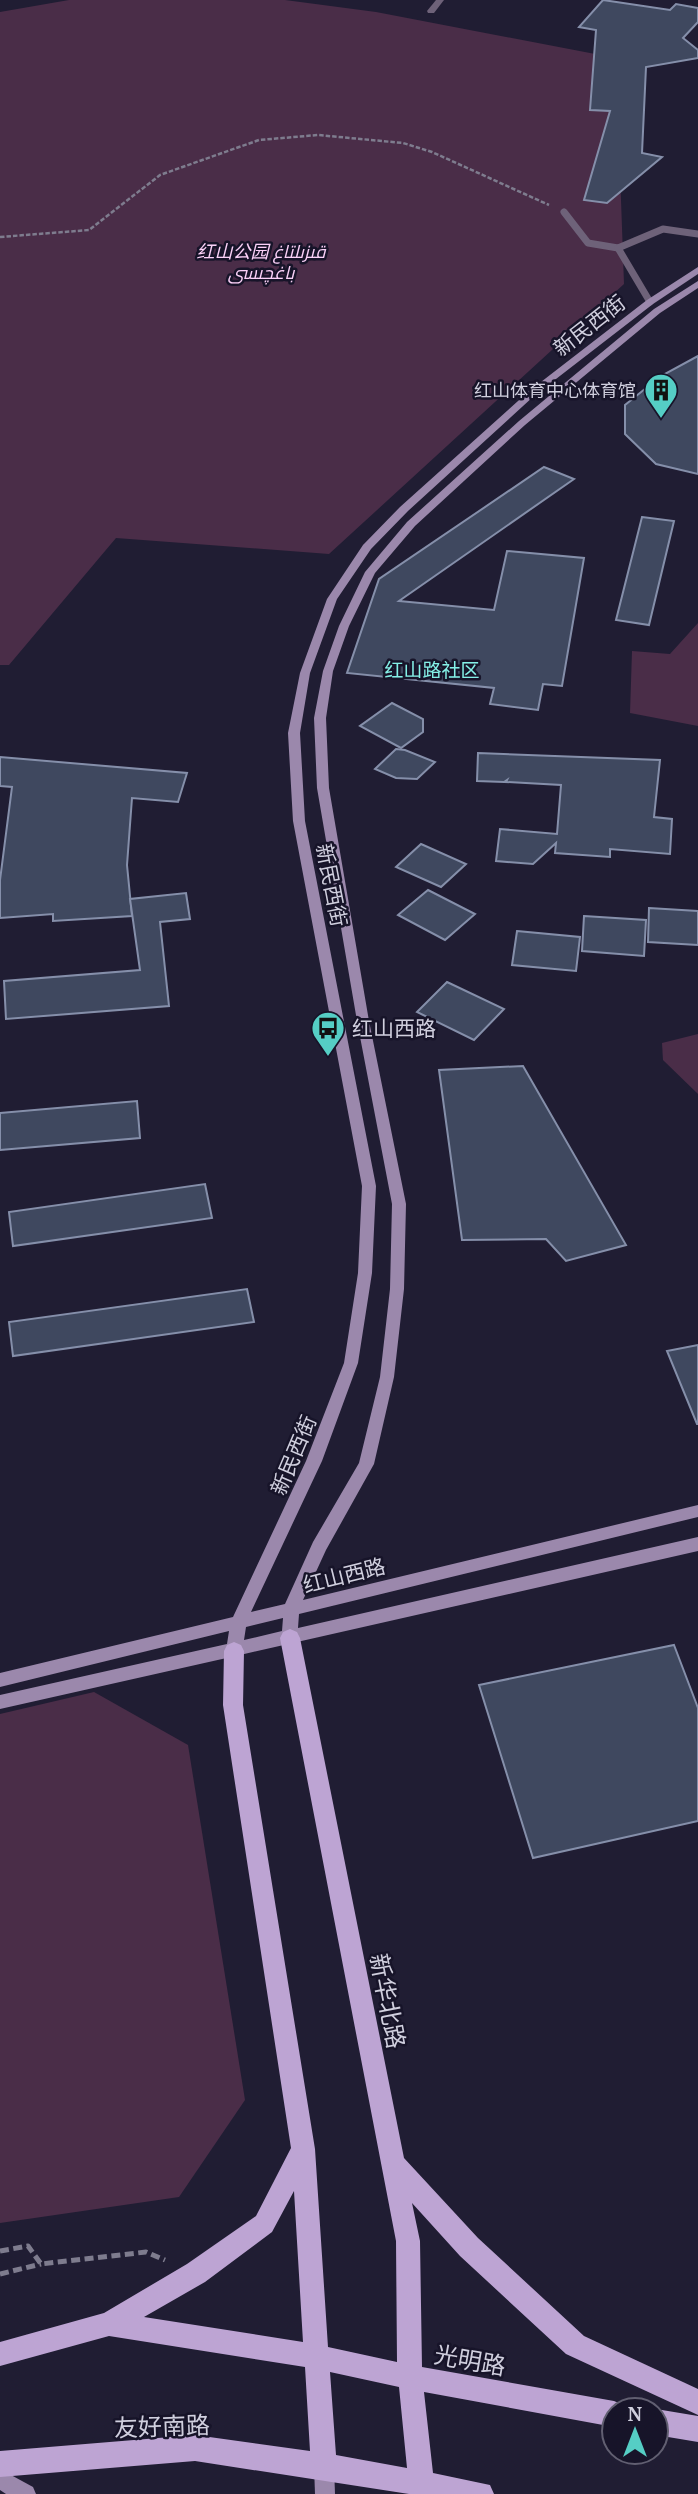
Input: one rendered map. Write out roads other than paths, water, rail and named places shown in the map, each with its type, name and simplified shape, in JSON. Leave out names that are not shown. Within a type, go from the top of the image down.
[{"type":"main road","name":"新民西街","points":[[234,1651],[239,1622],[314,1461],[351,1363],[365,1273],[369,1186],[299,821],[293,733],[305,673],[332,599],[367,547],[404,509],[531,394],[650,303],[698,270]]},
{"type":"main road","name":"新民西街","points":[[289,1638],[291,1609],[319,1547],[366,1464],[387,1377],[397,1289],[399,1204],[363,1021],[323,788],[320,718],[328,671],[344,625],[370,572],[411,524],[543,406],[657,311],[698,284]]},
{"type":"main road","name":"红山西路","points":[[0,1680],[698,1511]]},
{"type":"main road","points":[[0,1702],[65,1685],[234,1651],[698,1544]]},
{"type":"main road","name":"新华北路","points":[[289,1638],[408,2241],[410,2377],[422,2488]]},
{"type":"main road","points":[[234,1651],[233,1706],[303,2149],[325,2494]]},
{"type":"main road","points":[[0,2354],[108,2324],[196,2273],[264,2224],[303,2149]]},
{"type":"main road","points":[[393,2164],[469,2247],[575,2345],[698,2402]]},
{"type":"main road","points":[[108,2324],[317,2357]]},
{"type":"main road","name":"光明路","points":[[317,2357],[600,2411]]},
{"type":"main road","points":[[670,2424],[698,2429]]},
{"type":"main road","name":"友好南路","points":[[0,2464],[194,2448],[324,2466],[422,2488]]},
{"type":"main road","points":[[0,2479],[26,2494]]},
{"type":"main road","points":[[422,2488],[481,2494]]},
{"type":"street","points":[[431,11],[440,0]]},
{"type":"lane","points":[[564,212],[588,243],[618,248],[663,229],[698,234]]},
{"type":"lane","points":[[618,248],[650,303]]},
{"type":"place","name":"红山体育中心体育馆","points":[[661,420]]},
{"type":"place","name":"红山西路","points":[[328,1058]]},
{"type":"district","name":"红山路社区","points":[[432,669]]},
{"type":"park label","name":"红山公园 قىزىلتاغ باغچىسى","points":[[261,261]]}]
